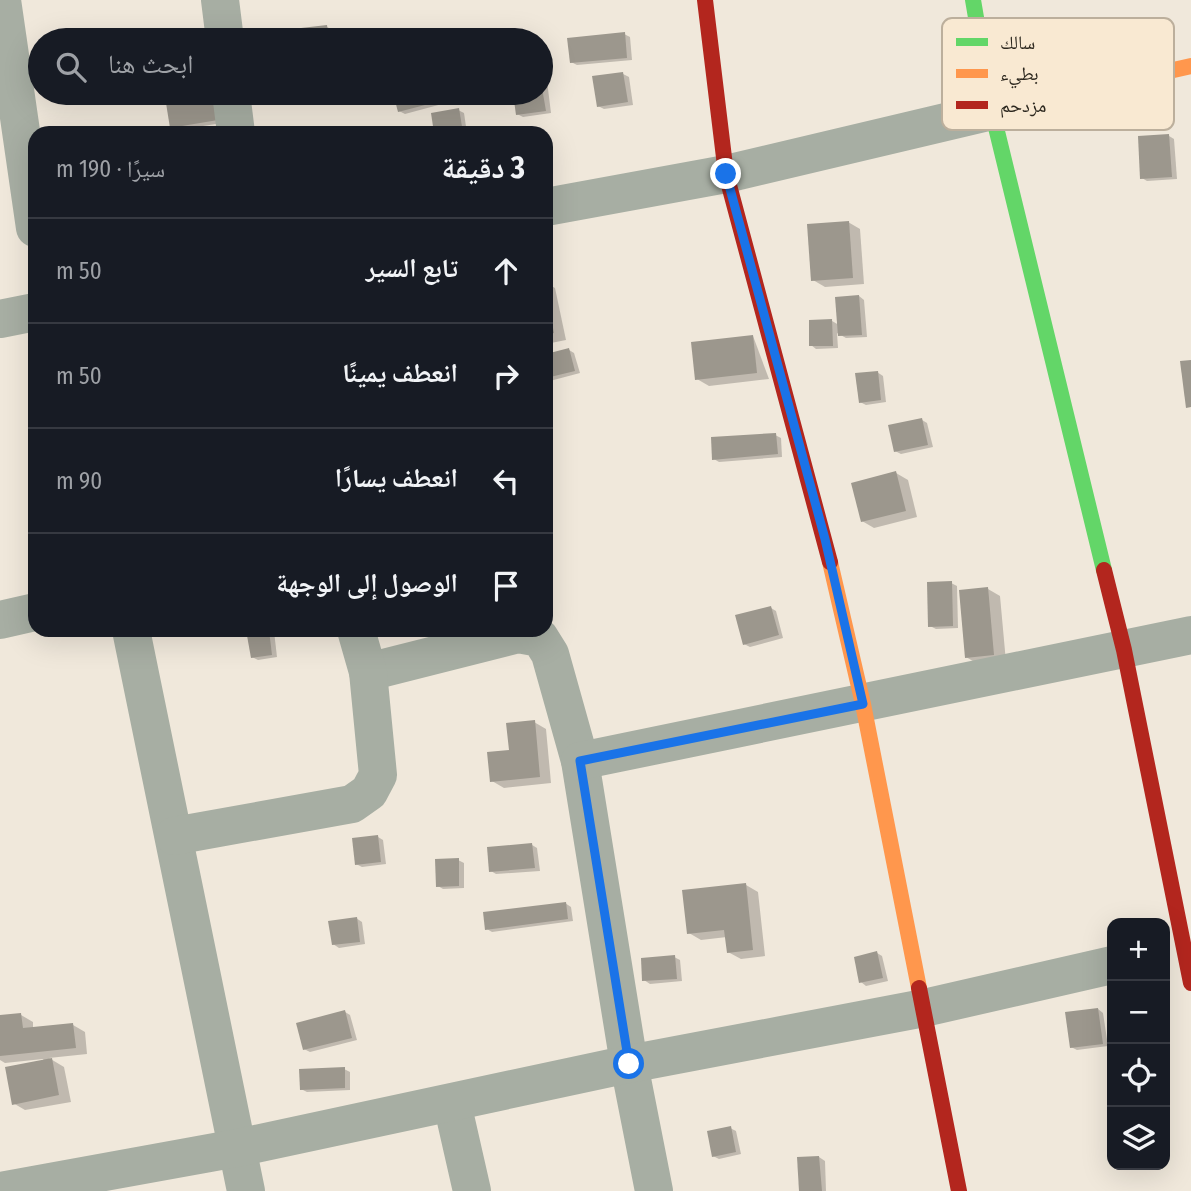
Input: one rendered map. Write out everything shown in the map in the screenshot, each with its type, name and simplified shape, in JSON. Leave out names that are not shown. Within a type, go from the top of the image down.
[{"type":"street","points":[[220,0],[224,28]]},
{"type":"street","points":[[705,0],[726,174],[825,539],[863,704],[959,1191]]},
{"type":"street","points":[[973,0],[976,18]]},
{"type":"street","points":[[2,4],[28,180]]},
{"type":"street","points":[[232,105],[235,126]]},
{"type":"street","points":[[553,206],[726,174],[942,123]]},
{"type":"street","points":[[997,130],[1124,650],[1183,958]]},
{"type":"street","points":[[0,319],[28,313]]},
{"type":"street","points":[[0,620],[28,614]]},
{"type":"street","points":[[580,761],[1191,635]]},
{"type":"street","points":[[132,637],[246,1191]]},
{"type":"street","points":[[174,836],[352,804],[369,792],[377,775],[368,672],[358,637]]},
{"type":"street","points":[[368,672],[506,637]]},
{"type":"street","points":[[534,637],[540,638],[550,654],[580,761],[629,1064],[654,1191]]},
{"type":"street","points":[[0,1191],[237,1148],[629,1064],[924,1008],[1107,966]]},
{"type":"street","points":[[452,1103],[472,1191]]},
{"type":"building","points":[[327,25],[327,28],[301,28]]},
{"type":"building","points":[[625,32],[627,58],[570,63],[567,38]]},
{"type":"building","points":[[623,72],[628,102],[597,107],[592,76]]},
{"type":"building","points":[[166,105],[222,105],[224,119],[170,126]]},
{"type":"building","points":[[396,105],[425,105],[398,112]]},
{"type":"building","points":[[515,105],[545,105],[546,111],[516,115]]},
{"type":"building","points":[[459,108],[462,126],[433,126],[431,113]]},
{"type":"building","points":[[1169,134],[1172,177],[1140,179],[1138,136]]},
{"type":"building","points":[[849,221],[853,278],[811,281],[807,224]]},
{"type":"building","points":[[859,295],[862,335],[838,336],[835,297]]},
{"type":"building","points":[[832,319],[833,346],[809,346],[809,320]]},
{"type":"building","points":[[753,335],[757,373],[695,380],[691,342]]},
{"type":"building","points":[[569,348],[575,371],[553,376],[553,352]]},
{"type":"building","points":[[1191,360],[1191,407],[1186,408],[1180,361]]},
{"type":"building","points":[[878,371],[881,400],[859,403],[855,373]]},
{"type":"building","points":[[922,418],[928,445],[894,452],[888,425]]},
{"type":"building","points":[[776,433],[778,454],[712,460],[711,437]]},
{"type":"building","points":[[896,471],[906,511],[861,522],[851,483]]},
{"type":"building","points":[[952,581],[953,626],[928,627],[927,582]]},
{"type":"building","points":[[988,587],[994,655],[965,658],[959,590]]},
{"type":"building","points":[[771,606],[779,635],[743,645],[735,615]]},
{"type":"building","points":[[247,637],[270,637],[272,655],[251,658]]},
{"type":"building","points":[[535,720],[540,777],[490,782],[487,752],[509,750],[506,723]]},
{"type":"building","points":[[378,835],[381,862],[355,865],[352,838]]},
{"type":"building","points":[[532,843],[535,868],[489,872],[487,847]]},
{"type":"building","points":[[459,858],[459,886],[436,887],[435,859]]},
{"type":"building","points":[[746,883],[753,950],[727,953],[724,930],[687,934],[682,890]]},
{"type":"building","points":[[566,902],[568,919],[485,930],[483,912]]},
{"type":"building","points":[[357,917],[360,942],[332,945],[328,921]]},
{"type":"building","points":[[877,951],[883,978],[859,983],[854,957]]},
{"type":"building","points":[[675,955],[677,979],[642,981],[641,958]]},
{"type":"building","points":[[1098,1008],[1103,1044],[1070,1048],[1065,1012]]},
{"type":"building","points":[[345,1010],[352,1038],[303,1050],[296,1023]]},
{"type":"building","points":[[21,1013],[23,1028],[73,1023],[76,1048],[0,1056],[0,1015]]},
{"type":"building","points":[[52,1058],[59,1095],[12,1105],[5,1067]]},
{"type":"building","points":[[345,1067],[345,1088],[300,1090],[299,1069]]},
{"type":"building","points":[[731,1126],[736,1152],[712,1157],[707,1131]]},
{"type":"building","points":[[819,1156],[822,1191],[799,1191],[797,1157]]},
{"type":"traffic: fast","points":[[973,0],[976,18]]},
{"type":"traffic: fast","points":[[997,130],[1104,570]]},
{"type":"traffic: slow","points":[[1174,70],[1191,66]]},
{"type":"traffic: slow","points":[[830,562],[863,704],[919,988]]},
{"type":"traffic: jam","points":[[705,0],[726,174],[830,562]]},
{"type":"traffic: jam","points":[[1104,570],[1124,650],[1191,983]]},
{"type":"traffic: jam","points":[[919,988],[959,1191]]},
{"type":"route","points":[[629,1064],[580,761],[863,704],[825,539],[726,174]]}]
